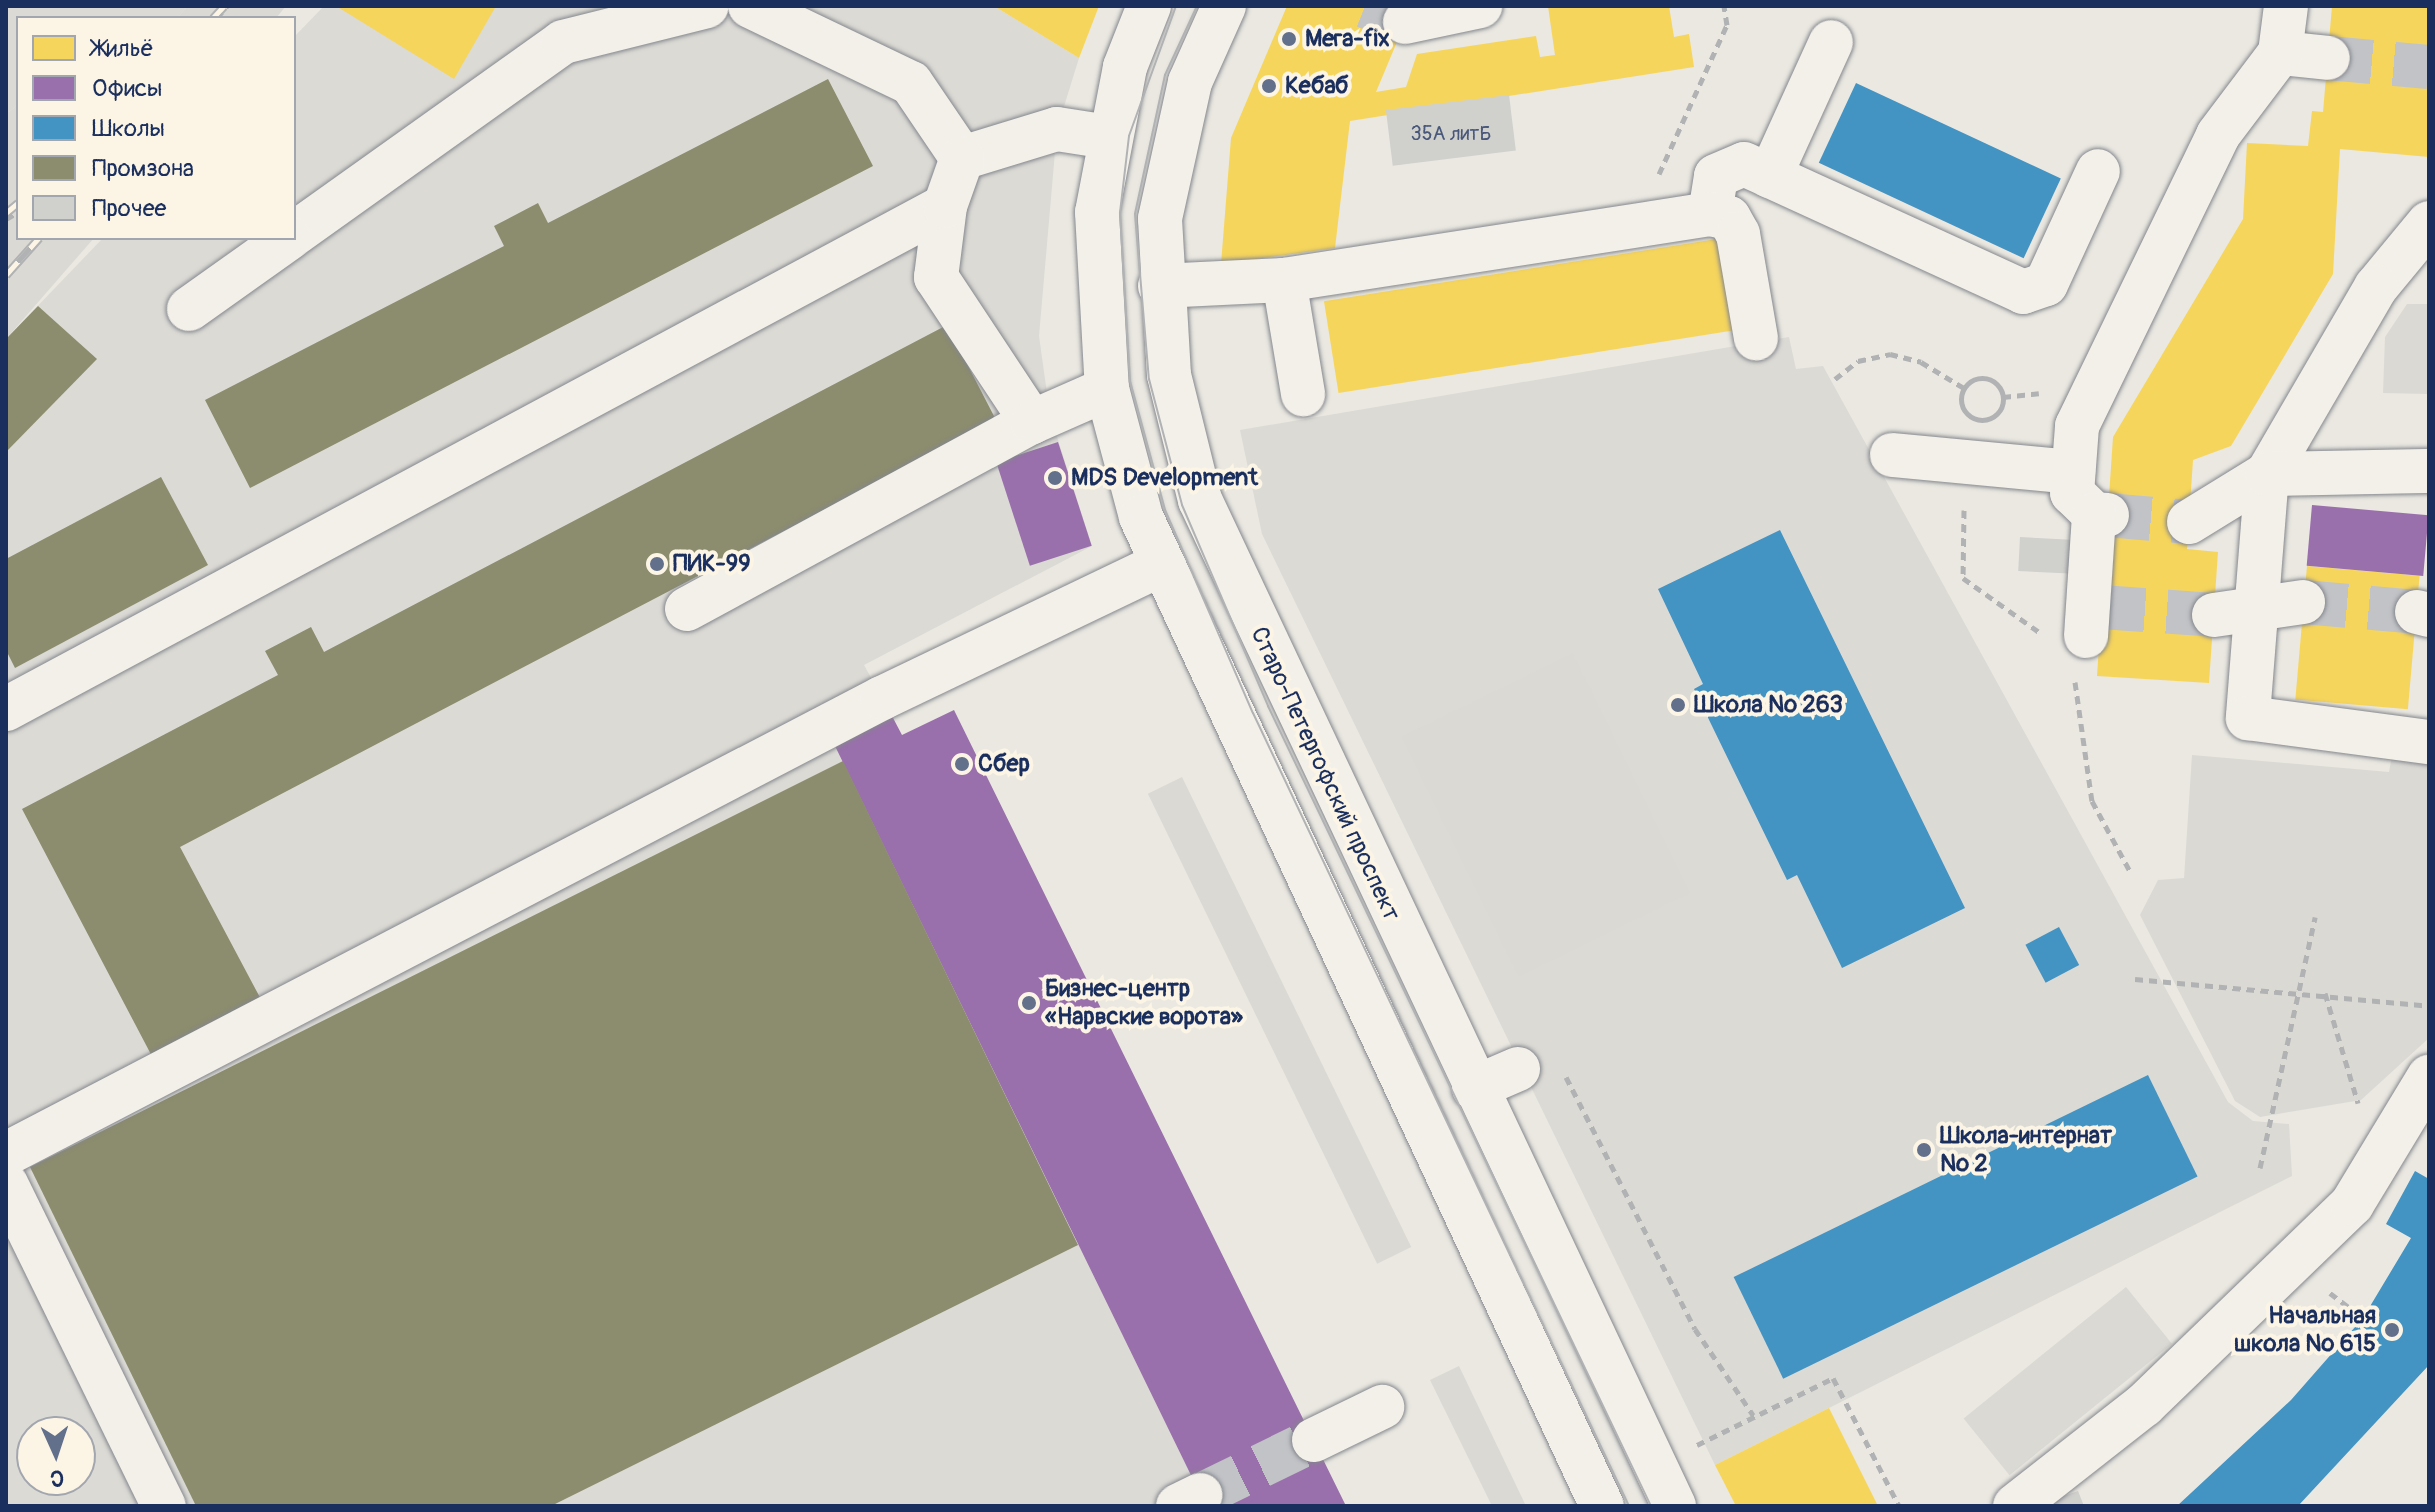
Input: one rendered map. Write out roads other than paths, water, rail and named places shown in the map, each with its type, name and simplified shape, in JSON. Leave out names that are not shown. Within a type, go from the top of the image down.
[{"type":"street","points":[[296,233],[563,42],[707,6]]},
{"type":"street","points":[[750,6],[911,83],[962,158]]},
{"type":"street","points":[[1149,6],[1108,137],[1096,242],[1107,389],[1159,565],[1602,1506]]},
{"type":"street","name":"Старо-Петергофский проспект","points":[[1224,6],[1171,147],[1160,286],[1169,375],[1200,500],[1474,1088],[1674,1506]]},
{"type":"street","points":[[1405,22],[1480,6]]},
{"type":"street","points":[[2080,632],[2101,514],[2072,493],[2077,426],[2218,135],[2280,53],[2286,6]]},
{"type":"street","points":[[1770,176],[1831,42]]},
{"type":"street","points":[[2280,53],[2328,58]]},
{"type":"street","points":[[962,158],[1057,129],[1108,137]]},
{"type":"street","points":[[962,158],[945,206],[936,277],[1032,422]]},
{"type":"street","points":[[1710,214],[1716,176],[1727,166],[1744,164],[2023,292],[2046,284],[2098,171]]},
{"type":"street","points":[[6,709],[945,206]]},
{"type":"street","points":[[1160,286],[1284,280],[1710,214],[1729,218],[1738,234],[1756,338]]},
{"type":"street","points":[[2429,223],[2376,287],[2267,474],[2248,718],[2429,742]]},
{"type":"street","points":[[189,309],[286,240]]},
{"type":"street","points":[[1284,280],[1303,394]]},
{"type":"street","points":[[687,609],[1032,422],[1107,389]]},
{"type":"street","points":[[1892,455],[2073,472]]},
{"type":"street","points":[[2189,522],[2267,474],[2429,471]]},
{"type":"street","points":[[6,1154],[894,692],[1159,565]]},
{"type":"street","points":[[2214,615],[2303,602]]},
{"type":"street","points":[[1474,1088],[1538,1067]]},
{"type":"street","points":[[2015,1506],[2144,1405],[2352,1204],[2376,1164],[2423,1106]]},
{"type":"street","points":[[6,1184],[164,1506]]},
{"type":"street","points":[[1314,1440],[1382,1407]]},
{"type":"tunnel","points":[[1365,6],[1405,22]]},
{"type":"tunnel","points":[[2328,58],[2429,67]]},
{"type":"tunnel","points":[[2107,515],[2189,522]]},
{"type":"tunnel","points":[[2303,602],[2417,612]]},
{"type":"tunnel","points":[[2101,607],[2214,615]]},
{"type":"tunnel","points":[[1201,1495],[1314,1440]]},
{"type":"tram line","points":[[1176,6],[1129,136],[1120,213],[1130,381],[1165,510],[1253,713],[1629,1506]]},
{"type":"tram line","points":[[1197,6],[1165,75],[1135,214],[1149,379],[1182,505],[1268,706],[1651,1506]]},
{"type":"railway","points":[[215,16],[224,6]]},
{"type":"railway","points":[[6,213],[16,205]]},
{"type":"railway","points":[[6,275],[37,240]]},
{"type":"place","name":"Мега-fix","points":[[1289,39]]},
{"type":"place","name":"Кебаб","points":[[1269,86]]},
{"type":"place","name":"MDS Development","points":[[1055,478]]},
{"type":"place","name":"ПИК-99","points":[[657,564]]},
{"type":"place","name":"Школа № 263","points":[[1678,705]]},
{"type":"place","name":"Сбер","points":[[962,764]]},
{"type":"place","name":"Бизнес-центр «Нарвские ворота»","points":[[1029,1003]]},
{"type":"place","name":"Школа-интернат № 2","points":[[1924,1150]]},
{"type":"place","name":"Начальная школа № 615","points":[[2392,1330]]}]
